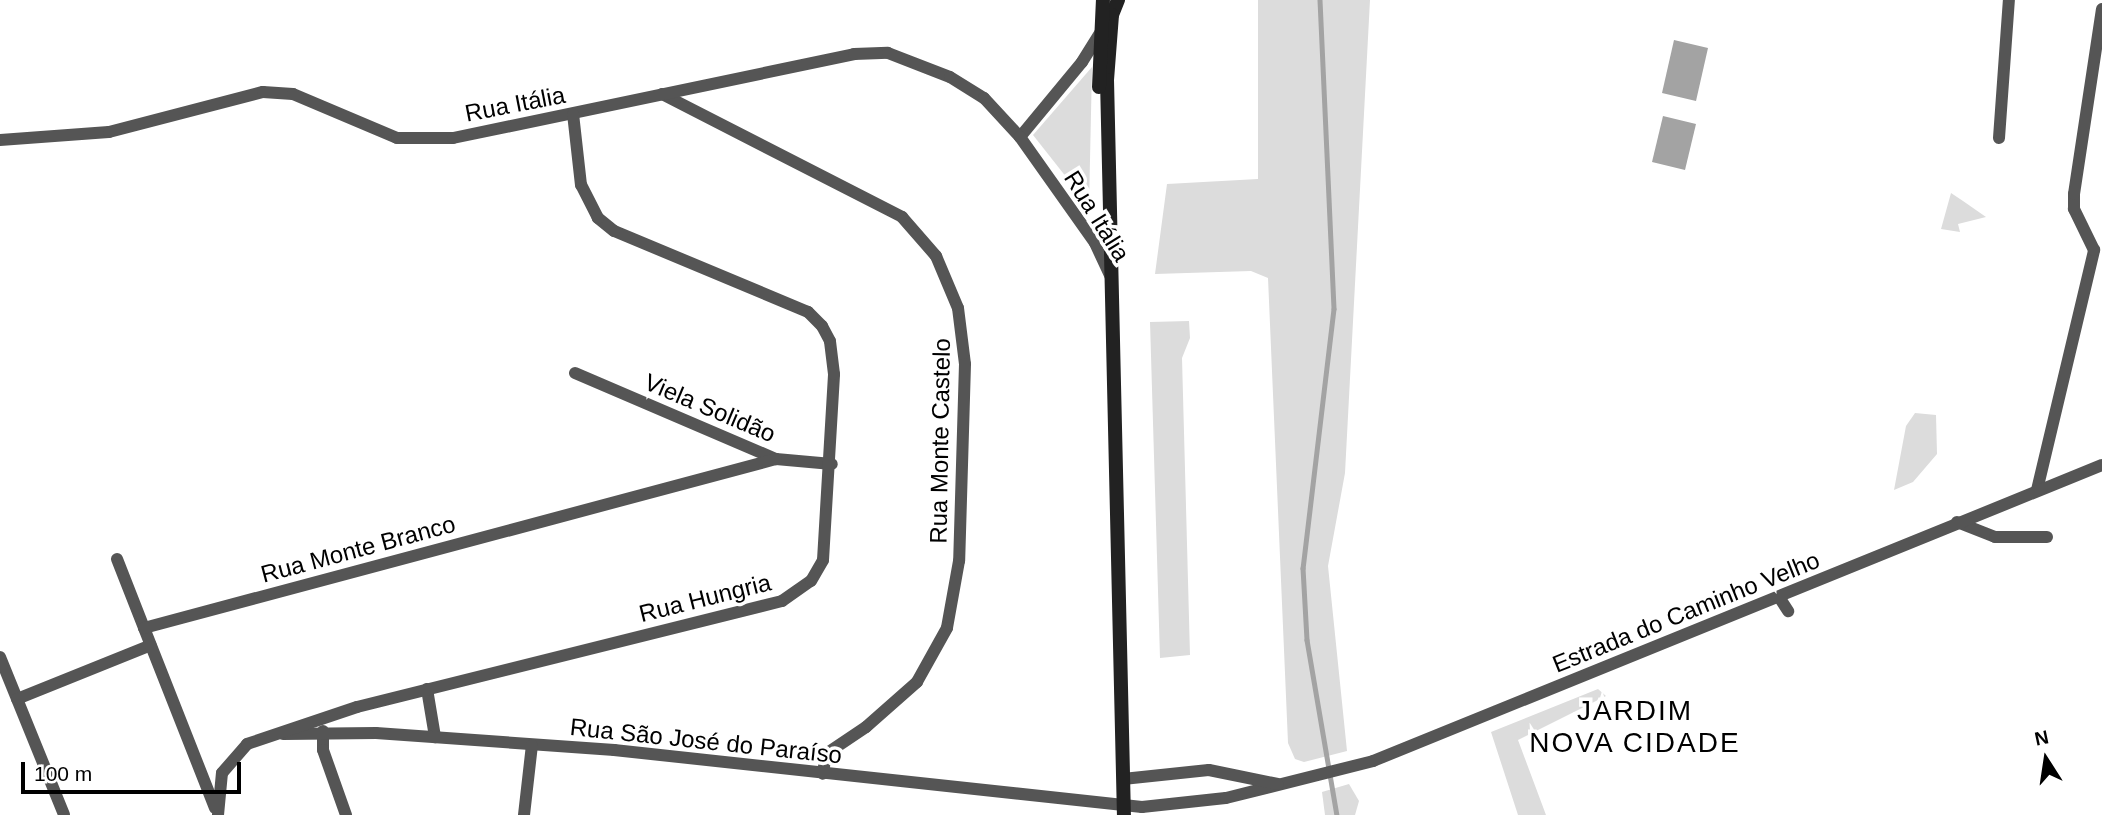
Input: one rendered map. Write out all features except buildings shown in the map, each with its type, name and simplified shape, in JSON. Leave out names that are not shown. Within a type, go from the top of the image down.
[{"type":"main road","points":[[1103,0],[1098,37],[1101,204],[1114,283]]},
{"type":"main road","points":[[1118,0],[1112,15],[1107,80],[1114,283],[1124,810]]},
{"type":"street","points":[[1999,138],[2009,0]]},
{"type":"street","points":[[2037,490],[2094,250],[2074,209],[2074,194],[2102,9]]},
{"type":"street","points":[[1020,137],[1112,15]]},
{"type":"street","name":"Rua Itália","points":[[0,140],[44,140],[109,132],[263,92],[293,94],[397,138],[453,138],[854,54],[888,53],[950,77],[984,98],[1020,137],[1095,243],[1114,283]]},
{"type":"street","name":"Rua Monte Castelo","points":[[662,94],[902,217],[936,256],[958,308],[965,364],[959,561],[947,628],[916,682],[866,727],[826,754],[823,774]]},
{"type":"street","name":"Rua Hungria","points":[[218,815],[222,773],[233,755],[247,744],[427,689],[768,606],[798,593],[823,560],[832,464],[834,358],[822,326],[808,312],[614,231],[598,218],[581,185],[573,114]]},
{"type":"street","name":"Viela Solidão","points":[[575,373],[776,459],[832,464]]},
{"type":"street","name":"Rua Monte Branco","points":[[144,628],[776,459]]},
{"type":"street","name":"Estrada do Caminho Velho","points":[[1124,810],[1160,808],[1345,771],[2102,465]]},
{"type":"street","points":[[1957,522],[1995,537],[2047,537]]},
{"type":"street","points":[[117,559],[218,815]]},
{"type":"street","points":[[1779,597],[1788,611]]},
{"type":"street","points":[[17,699],[151,645]]},
{"type":"street","points":[[0,657],[64,815]]},
{"type":"street","points":[[427,689],[435,737]]},
{"type":"street","points":[[323,731],[323,750],[346,815]]},
{"type":"street","name":"Rua São José do Paraíso","points":[[283,734],[323,731],[532,745],[823,774],[1124,810]]},
{"type":"street","points":[[524,815],[532,745]]},
{"type":"street","name":"Estrada do Caminho Velho","points":[[1123,779],[1209,770],[1282,785]]},
{"type":"shaded area","points":[[1258,0],[1370,0],[1345,473],[1328,566],[1347,751],[1304,762],[1295,759],[1288,743],[1268,278],[1251,271],[1155,274],[1167,184],[1258,179]]},
{"type":"shaded area","points":[[1674,40],[1708,48],[1696,101],[1662,93]]},
{"type":"shaded area","points":[[1092,67],[1089,206],[1033,135]]},
{"type":"shaded area","points":[[1663,116],[1696,124],[1685,170],[1652,162]]},
{"type":"shaded area","points":[[1951,193],[1986,217],[1958,224],[1960,232],[1941,229]]},
{"type":"shaded area","points":[[1189,321],[1190,338],[1182,358],[1190,655],[1160,658],[1150,322]]},
{"type":"shaded area","points":[[1915,413],[1936,415],[1937,454],[1913,482],[1894,490],[1906,426]]},
{"type":"shaded area","points":[[1598,689],[1606,696],[1518,740],[1546,815],[1518,815],[1491,732]]},
{"type":"shaded area","points":[[1349,784],[1359,801],[1355,815],[1325,815],[1322,792]]},
{"type":"waterway","points":[[1320,0],[1334,309],[1303,568],[1307,640],[1337,815]]},
{"type":"district","name":"JARDIM NOVA CIDADE","points":[[1635,727]]}]
